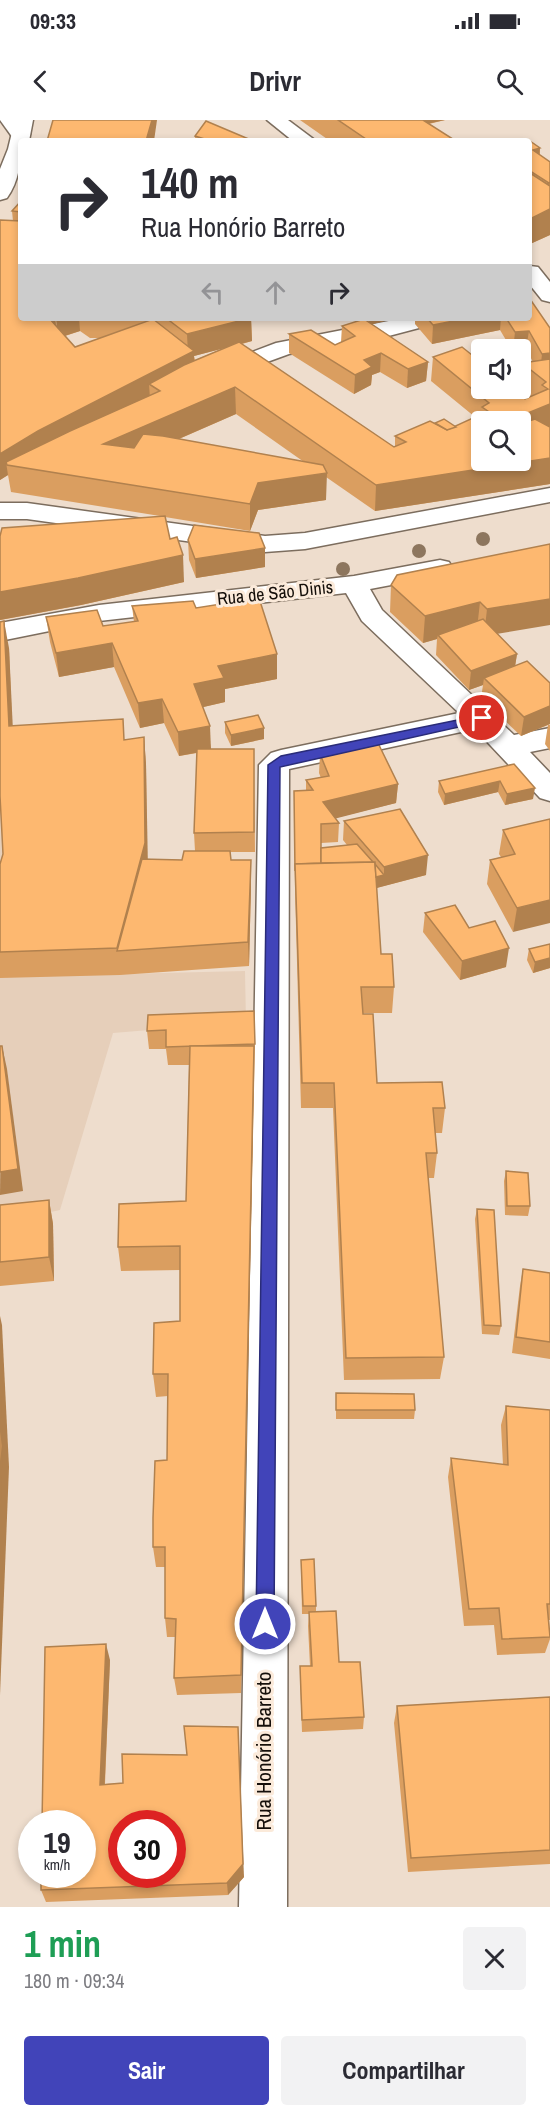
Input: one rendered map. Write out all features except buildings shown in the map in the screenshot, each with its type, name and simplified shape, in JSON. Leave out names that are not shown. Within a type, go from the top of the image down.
[{"type":"street","points":[[276,120],[302,138]]},
{"type":"street","points":[[0,194],[18,149],[18,125]]},
{"type":"street","points":[[194,383],[284,348],[381,331],[419,321]]},
{"type":"street","points":[[0,511],[27,511],[265,544],[305,541],[550,495]]},
{"type":"street","name":"Rua de São Dinis","points":[[0,632],[99,613],[354,584],[468,562]]},
{"type":"street","points":[[354,584],[371,615],[482,718],[550,791]]},
{"type":"street","name":"Rua Honório Barreto","points":[[263,1907],[274,765],[281,760],[482,718]]},
{"type":"street","points":[[507,746],[550,738]]},
{"type":"shaded area","points":[[9,648],[14,752],[120,974],[245,971],[246,1022],[113,1033],[60,1210],[0,1223],[0,650]]},
{"type":"route","points":[[265,1624],[267,1223],[274,765],[281,760],[482,718]]}]
